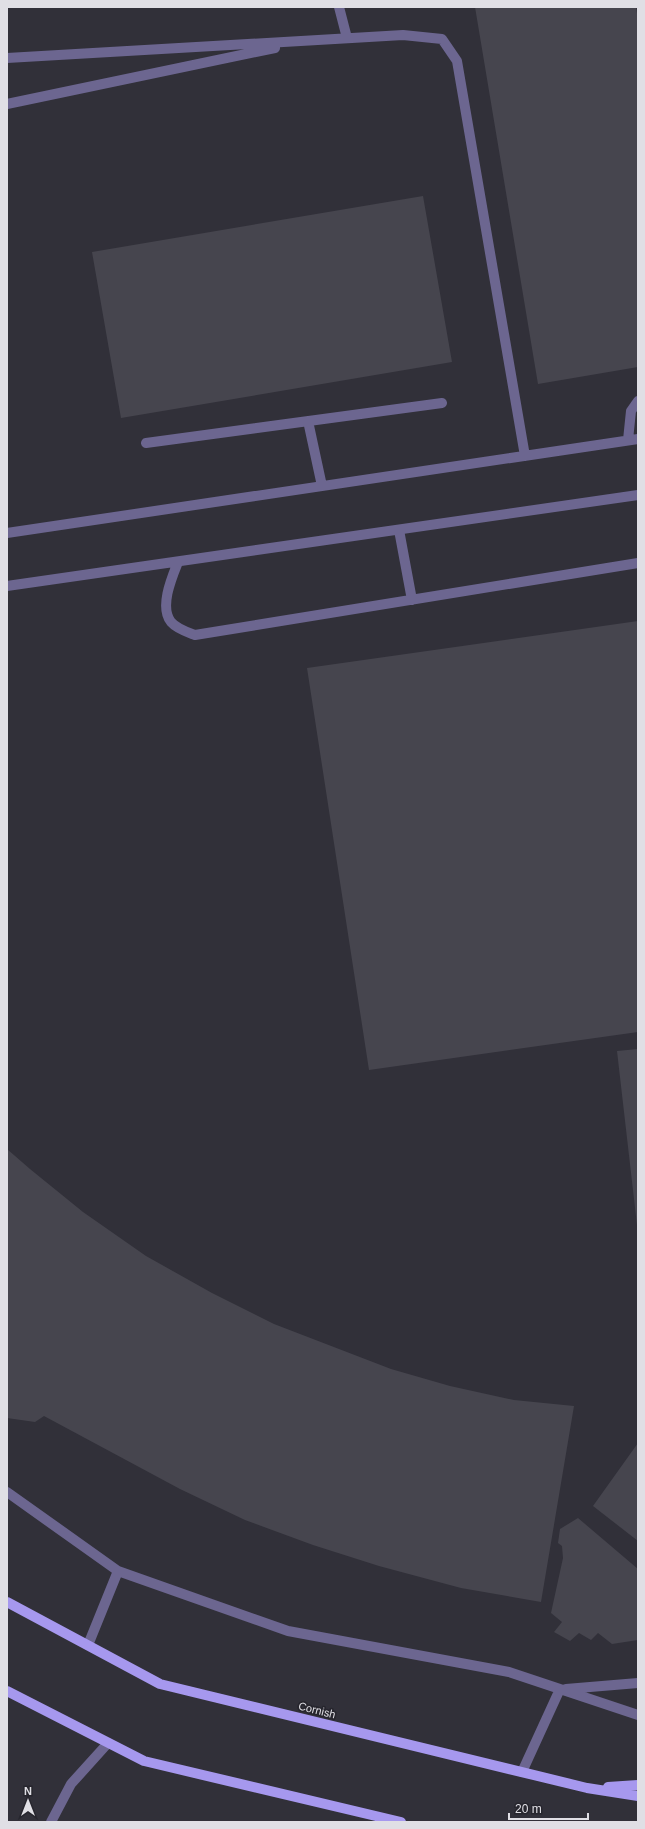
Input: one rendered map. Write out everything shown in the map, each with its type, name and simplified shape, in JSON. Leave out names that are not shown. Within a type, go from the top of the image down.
[{"type":"main road","name":"Cornish","points":[[7,1602],[160,1684],[588,1788],[638,1796]]},
{"type":"main road","points":[[7,1691],[144,1761],[401,1822]]},
{"type":"main road","points":[[588,1788],[638,1785]]},
{"type":"street","points":[[339,7],[347,38]]},
{"type":"street","points":[[7,58],[403,35],[442,39],[457,61],[525,456]]},
{"type":"street","points":[[7,104],[306,41]]},
{"type":"street","points":[[7,533],[633,440],[631,411],[638,401]]},
{"type":"street","points":[[146,443],[442,403]]},
{"type":"street","points":[[308,421],[322,486]]},
{"type":"street","points":[[7,586],[638,495]]},
{"type":"street","points":[[399,530],[412,600]]},
{"type":"street","points":[[178,562],[167,598],[167,612],[170,621],[181,630],[195,635],[638,563]]},
{"type":"street","points":[[7,1492],[118,1571],[288,1631],[509,1672],[638,1715]]},
{"type":"street","points":[[88,1645],[118,1571]]},
{"type":"street","points":[[560,1689],[638,1683]]},
{"type":"street","points":[[522,1772],[560,1689]]},
{"type":"street","points":[[51,1822],[71,1784],[108,1743]]},
{"type":"building","points":[[475,7],[636,7],[638,20],[638,367],[538,384]]},
{"type":"building","points":[[423,196],[452,362],[121,418],[92,252]]},
{"type":"building","points":[[638,621],[638,1032],[369,1070],[307,668]]},
{"type":"building","points":[[638,1049],[638,1225],[637,1225],[617,1051]]},
{"type":"building","points":[[7,1149],[83,1212],[146,1256],[212,1293],[274,1324],[391,1369],[450,1386],[514,1400],[574,1406],[541,1602],[461,1588],[379,1566],[313,1545],[245,1520],[180,1489],[44,1416],[35,1422],[7,1418]]},
{"type":"building","points":[[638,1443],[638,1541],[593,1506]]},
{"type":"building","points":[[578,1518],[638,1569],[638,1640],[612,1644],[598,1633],[591,1640],[579,1633],[570,1641],[554,1632],[562,1622],[551,1613],[563,1558],[562,1546],[558,1543],[560,1529]]}]
